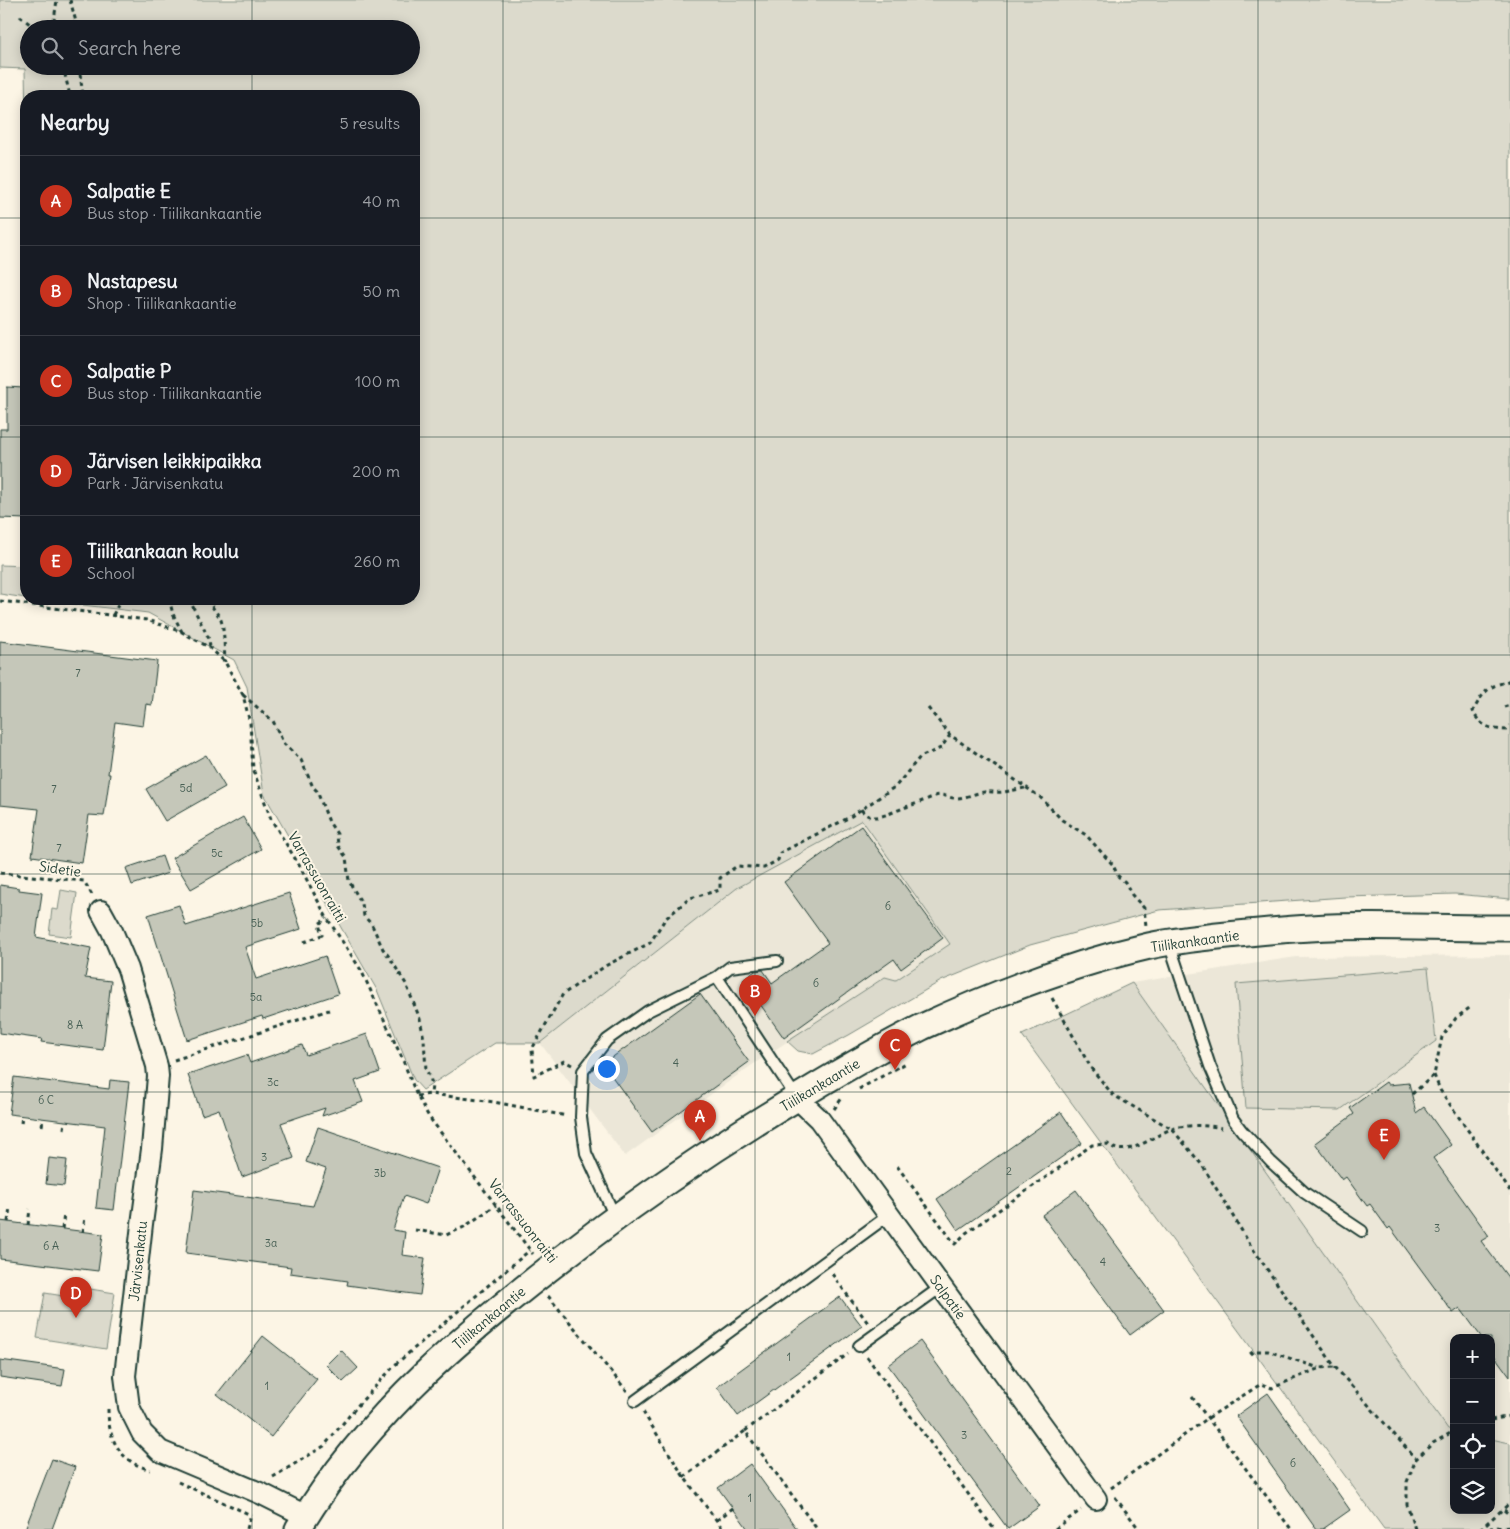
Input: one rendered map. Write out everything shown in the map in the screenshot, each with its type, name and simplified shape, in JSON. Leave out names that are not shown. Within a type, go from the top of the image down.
[{"type":"street","name":"Järvisenkatu","points":[[101,910],[128,969],[157,1066],[158,1076],[152,1149],[125,1376],[128,1407],[142,1433],[160,1451],[262,1494],[302,1522]]},
{"type":"street","name":"Tiilikankaantie","points":[[302,1522],[351,1452],[422,1376],[452,1350],[553,1278],[616,1218],[700,1159],[797,1098],[911,1033],[971,1005],[1024,984],[1084,963],[1158,944],[1222,935],[1310,928],[1361,926],[1510,928]]},
{"type":"street","name":"Salpatie","points":[[797,1098],[819,1119],[940,1287],[1103,1494]]},
{"type":"lane","points":[[1158,944],[1233,1119],[1242,1132],[1305,1193],[1362,1230]]},
{"type":"lane","points":[[616,1218],[586,1153],[581,1117],[582,1072],[607,1040],[648,1011],[717,977],[730,967],[777,961]]},
{"type":"lane","points":[[717,977],[797,1098]]},
{"type":"lane","points":[[635,1401],[889,1215]]},
{"type":"lane","points":[[859,1346],[940,1287]]},
{"type":"path","points":[[54,20],[57,0]]},
{"type":"path","points":[[70,0],[76,20]]},
{"type":"path","points":[[20,16],[25,20]]},
{"type":"path","points":[[65,75],[69,90]]},
{"type":"path","points":[[80,75],[82,90]]},
{"type":"path","name":"Varrassuonraitti","points":[[0,601],[20,604]]},
{"type":"path","name":"Varrassuonraitti","points":[[26,605],[147,620],[182,632],[210,648],[225,662],[242,695],[250,723],[253,769],[271,819],[299,865],[327,918],[361,970],[402,1058],[417,1096],[429,1117],[553,1278]]},
{"type":"path","points":[[113,615],[118,605]]},
{"type":"path","points":[[171,605],[182,632]]},
{"type":"path","points":[[192,605],[209,639],[210,648]]},
{"type":"path","points":[[210,605],[220,619],[225,662]]},
{"type":"path","points":[[1510,680],[1494,686],[1486,692],[1473,711],[1483,725],[1489,728],[1510,730]]},
{"type":"path","points":[[242,695],[273,721],[284,744],[301,760],[313,787],[317,791],[329,822],[337,834],[338,846],[346,858],[349,882],[362,904],[364,916],[372,925],[383,949],[406,984],[420,1019],[424,1040],[426,1070],[432,1085],[431,1094]]},
{"type":"path","points":[[1504,707],[1510,705]]},
{"type":"path","points":[[928,708],[950,735],[1040,797],[1062,820],[1086,835],[1113,866],[1132,895],[1144,908],[1158,944]]},
{"type":"path","points":[[582,1072],[564,1061],[534,1076],[532,1049],[563,994],[607,965],[650,943],[665,919],[690,898],[720,890],[720,878],[737,866],[764,868],[778,860],[780,853],[850,817],[896,786],[920,757],[941,748],[950,735]]},
{"type":"path","points":[[861,809],[868,816],[875,818],[894,813],[936,796],[943,795],[960,798],[984,792],[1003,792],[1026,788]]},
{"type":"path","name":"Sidetie","points":[[0,874],[84,881],[101,910]]},
{"type":"path","points":[[304,942],[322,935],[318,924],[327,918]]},
{"type":"path","points":[[1048,991],[1091,1068],[1113,1095],[1172,1129],[1202,1165],[1251,1246],[1335,1367],[1416,1459]]},
{"type":"path","points":[[1472,1006],[1456,1018],[1442,1037],[1434,1075],[1440,1090],[1510,1191]]},
{"type":"path","points":[[157,1066],[328,1010]]},
{"type":"path","points":[[857,1090],[912,1060]]},
{"type":"path","points":[[1412,1094],[1434,1075]]},
{"type":"path","points":[[417,1096],[431,1094],[494,1102],[571,1117],[581,1117]]},
{"type":"path","points":[[819,1119],[835,1108],[841,1099],[849,1094]]},
{"type":"path","points":[[21,1123],[22,1116]]},
{"type":"path","points":[[42,1126],[44,1118]]},
{"type":"path","points":[[64,1129],[65,1121]]},
{"type":"path","points":[[897,1166],[955,1244],[966,1233],[1092,1145],[1108,1144],[1112,1148],[1122,1150],[1140,1146],[1172,1129],[1192,1125],[1242,1132]]},
{"type":"path","points":[[415,1230],[446,1235],[464,1227],[496,1205]]},
{"type":"path","points":[[8,1222],[10,1207]]},
{"type":"path","points":[[28,1225],[30,1210]]},
{"type":"path","points":[[62,1229],[64,1214]]},
{"type":"path","points":[[83,1232],[85,1217]]},
{"type":"path","points":[[823,1262],[876,1334]]},
{"type":"path","points":[[548,1296],[553,1278]]},
{"type":"path","points":[[684,1477],[859,1346],[994,1529]]},
{"type":"path","points":[[1250,1354],[1254,1351],[1268,1351],[1320,1368]]},
{"type":"path","points":[[1055,1529],[1208,1418],[1261,1384],[1272,1388],[1320,1368],[1335,1367]]},
{"type":"path","points":[[1192,1397],[1291,1529]]},
{"type":"path","points":[[1495,1419],[1510,1416]]},
{"type":"path","points":[[745,1431],[817,1529]]},
{"type":"path","points":[[1415,1529],[1407,1504],[1407,1482],[1416,1459],[1433,1443],[1450,1433]]},
{"type":"path","points":[[1103,1494],[1139,1529]]},
{"type":"path","points":[[1480,1529],[1510,1503]]},
{"type":"path","points":[[717,1520],[733,1508]]},
{"type":"path","points":[[1504,1510],[1510,1515]]},
{"type":"path","points":[[1480,1529],[1510,1526]]},
{"type":"shaded area","points":[[0,0],[1510,0],[1510,899],[1455,894],[1345,897],[1159,910],[1030,945],[941,981],[813,1054],[798,1051],[787,1041],[885,977],[896,980],[950,944],[862,820],[737,888],[540,1043],[495,1043],[423,1090],[414,1080],[377,990],[264,794],[247,687],[234,660],[148,613],[83,605],[420,605],[420,90],[25,90],[25,75],[420,75],[420,20],[20,20],[20,69],[0,68]]},
{"type":"shaded area","points":[[0,565],[20,566],[20,597],[0,594]]},
{"type":"shaded area","points":[[862,820],[950,944],[896,980],[885,977],[752,1065],[625,1156],[540,1043],[737,888]]},
{"type":"shaded area","points":[[61,890],[77,893],[71,937],[49,934],[52,909],[58,910]]},
{"type":"shaded area","points":[[1510,955],[1510,1443],[1495,1440],[1495,1334],[1450,1334],[1450,1429],[1448,1429],[1132,983],[1296,957]]},
{"type":"shaded area","points":[[1428,968],[1436,1041],[1340,1110],[1246,1108],[1236,984]]},
{"type":"shaded area","points":[[1132,983],[1450,1429],[1450,1514],[1495,1514],[1495,1440],[1510,1443],[1510,1529],[1384,1529],[1022,1035]]},
{"type":"shaded area","points":[[84,1288],[115,1293],[106,1349],[37,1338],[45,1293],[82,1299]]},
{"type":"building","points":[[7,387],[20,388],[20,519],[0,518],[0,429],[7,429]]},
{"type":"building","points":[[0,641],[157,661],[152,705],[146,704],[143,726],[115,722],[104,816],[89,815],[82,863],[32,856],[39,809],[0,805]]},
{"type":"building","points":[[206,755],[225,787],[165,821],[146,789]]},
{"type":"building","points":[[243,817],[261,849],[191,889],[172,858]]},
{"type":"building","points":[[861,826],[943,938],[901,969],[894,959],[784,1038],[743,980],[755,971],[763,970],[772,983],[828,943],[784,882]]},
{"type":"building","points":[[162,856],[168,873],[132,885],[126,868]]},
{"type":"building","points":[[0,885],[42,893],[36,937],[91,948],[85,978],[111,981],[103,1050],[41,1042],[42,1039],[0,1033]]},
{"type":"building","points":[[289,893],[301,929],[245,947],[256,979],[325,956],[338,994],[263,1019],[262,1016],[187,1040],[148,915],[179,905],[186,926]]},
{"type":"building","points":[[700,994],[749,1062],[652,1132],[603,1064]]},
{"type":"building","points":[[367,1034],[380,1072],[355,1081],[363,1102],[322,1116],[325,1108],[281,1123],[294,1158],[242,1177],[219,1109],[202,1115],[188,1075],[247,1055],[250,1063],[302,1045],[306,1055]]},
{"type":"building","points":[[14,1077],[109,1089],[110,1080],[129,1082],[114,1210],[96,1208],[105,1126],[9,1114]]},
{"type":"building","points":[[1386,1082],[1388,1085],[1409,1083],[1416,1113],[1424,1107],[1451,1145],[1433,1158],[1489,1236],[1481,1241],[1510,1280],[1510,1377],[1495,1356],[1495,1334],[1479,1334],[1460,1308],[1453,1313],[1390,1227],[1388,1229],[1370,1204],[1367,1206],[1346,1177],[1342,1180],[1315,1143],[1354,1114],[1350,1108]]},
{"type":"building","points":[[1061,1112],[1082,1143],[958,1230],[937,1199]]},
{"type":"building","points":[[318,1127],[438,1168],[426,1204],[404,1196],[393,1230],[405,1232],[402,1255],[425,1258],[420,1295],[347,1285],[348,1281],[290,1273],[291,1267],[186,1253],[194,1190],[313,1206],[326,1169],[306,1162]]},
{"type":"building","points":[[49,1158],[67,1160],[64,1186],[46,1184]]},
{"type":"building","points":[[1076,1190],[1164,1310],[1130,1335],[1042,1215]]},
{"type":"building","points":[[0,1221],[103,1234],[98,1271],[0,1259]]},
{"type":"building","points":[[840,1297],[862,1326],[738,1416],[717,1387]]},
{"type":"building","points":[[263,1336],[317,1379],[271,1437],[217,1394]]},
{"type":"building","points":[[920,1341],[1040,1506],[1008,1529],[888,1365]]},
{"type":"building","points":[[341,1350],[358,1368],[343,1382],[326,1365]]},
{"type":"building","points":[[0,1360],[65,1369],[62,1386],[0,1377]]},
{"type":"building","points":[[1268,1393],[1350,1510],[1323,1529],[1316,1529],[1236,1416]]},
{"type":"building","points":[[52,1459],[75,1467],[52,1529],[25,1529]]},
{"type":"building","points":[[750,1464],[797,1529],[748,1529],[718,1488]]},
{"type":"place","name":"Nastapesu","points":[[755,1016]]},
{"type":"place","name":"Salpatie P","points":[[895,1070]]},
{"type":"place","name":"Salpatie E","points":[[700,1141]]},
{"type":"place","name":"Tiilikankaan koulu","points":[[1384,1160]]},
{"type":"place","name":"Järvisen leikkipaikka","points":[[76,1318]]}]
